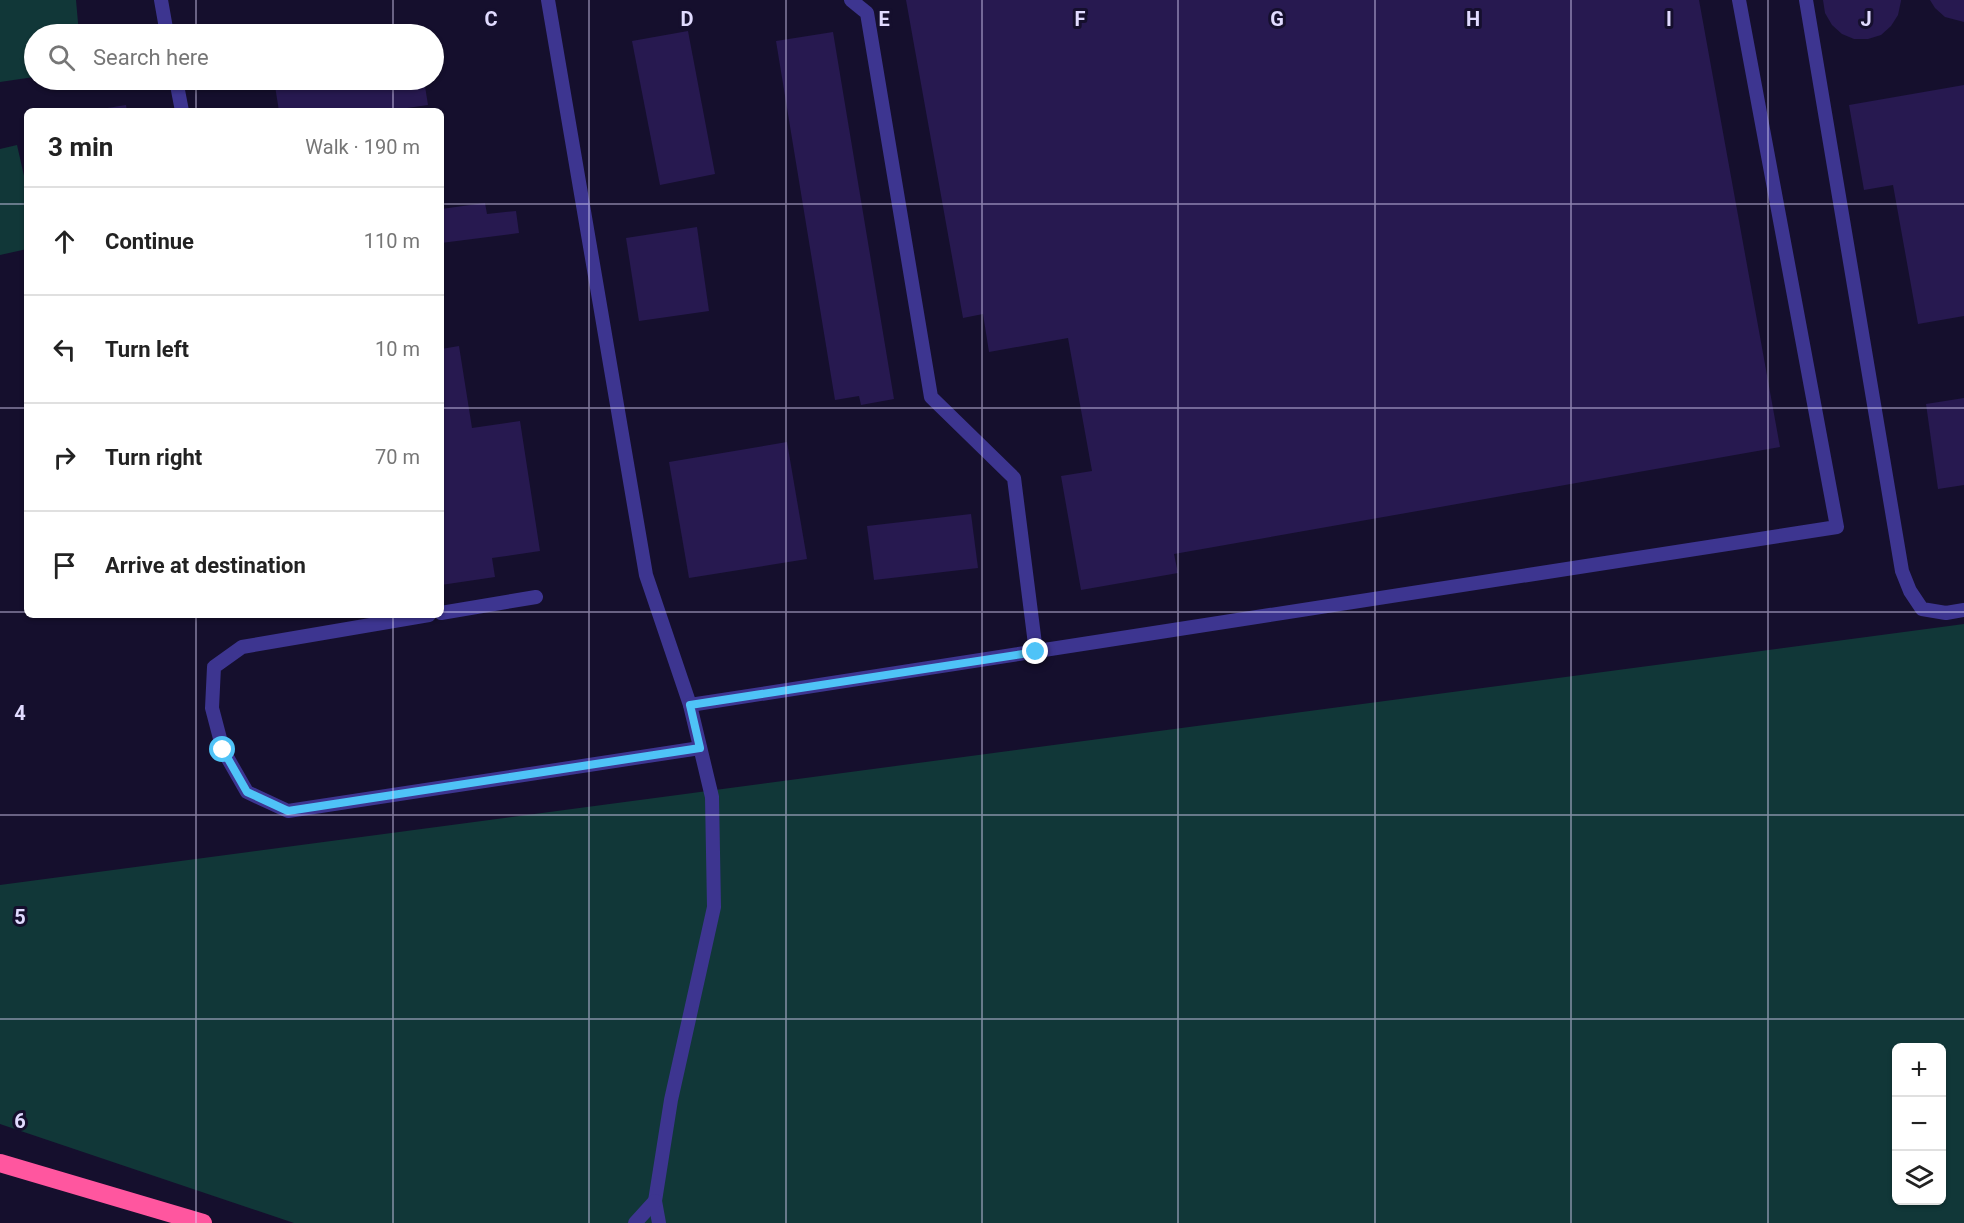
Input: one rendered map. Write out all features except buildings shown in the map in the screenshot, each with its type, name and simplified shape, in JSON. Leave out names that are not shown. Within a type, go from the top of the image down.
[{"type":"highway","points":[[0,1163],[203,1223]]},
{"type":"lane","points":[[161,0],[165,24]]},
{"type":"lane","points":[[548,0],[646,575],[690,705],[712,797],[714,907],[671,1100],[655,1201],[659,1223]]},
{"type":"lane","points":[[851,0],[867,13],[932,397],[1014,478],[1036,652]]},
{"type":"lane","points":[[690,705],[1837,527],[1739,0]]},
{"type":"lane","points":[[1806,0],[1902,571],[1910,591],[1922,609],[1946,613],[1964,610]]},
{"type":"lane","points":[[178,90],[181,108]]},
{"type":"lane","points":[[444,612],[536,597]]},
{"type":"lane","points":[[411,618],[242,647],[214,667],[212,708],[220,740],[223,750],[247,792],[288,811],[700,748]]},
{"type":"lane","points":[[635,1223],[655,1201]]},
{"type":"green space","points":[[0,0],[76,0],[78,24],[24,24],[24,78],[0,82]]},
{"type":"green space","points":[[17,145],[24,176],[24,250],[0,255],[0,149]]},
{"type":"green space","points":[[1964,624],[1964,1223],[294,1223],[0,1124],[0,885]]},
{"type":"route","points":[[223,750],[247,792],[288,811],[700,748],[690,705],[1036,652]]}]
